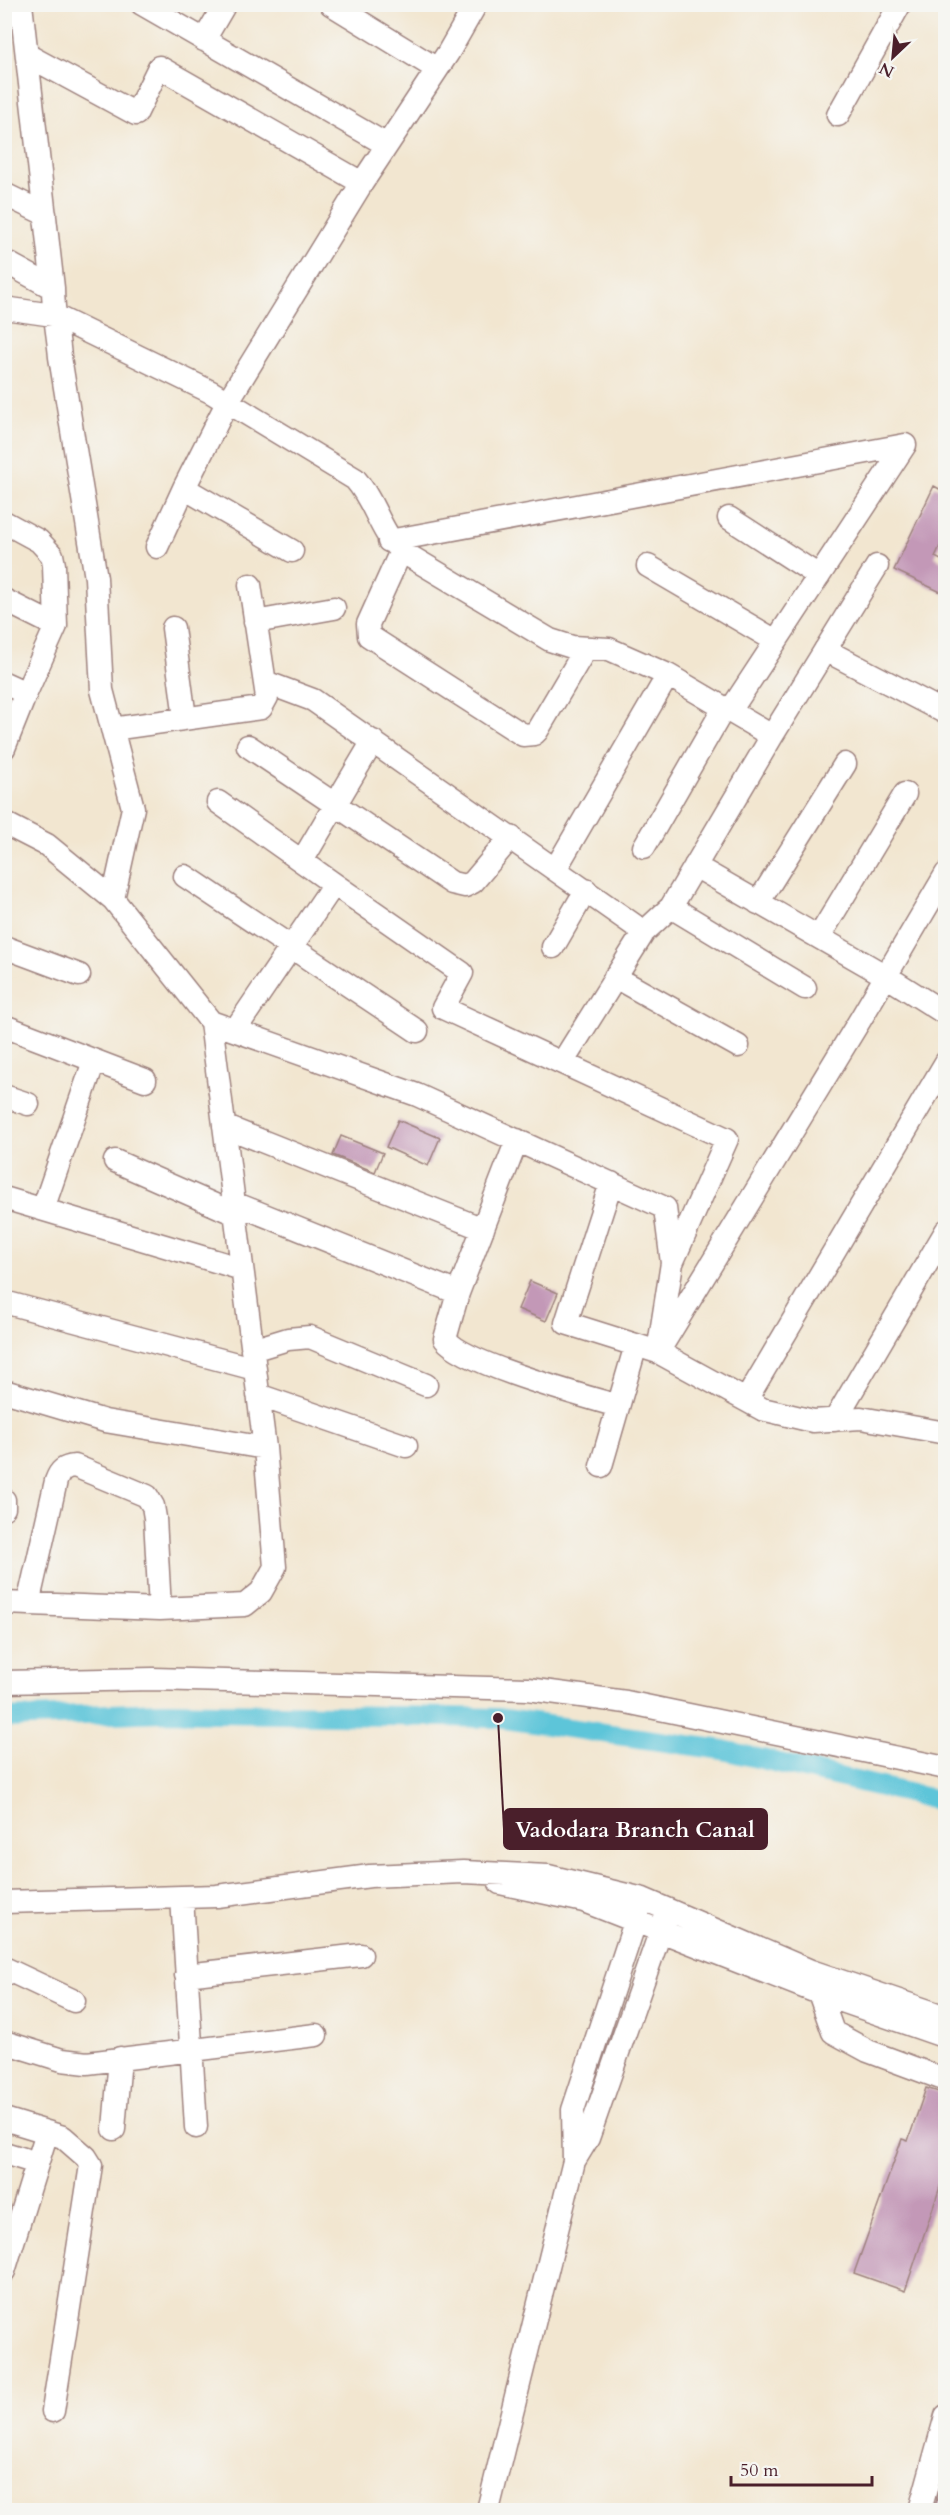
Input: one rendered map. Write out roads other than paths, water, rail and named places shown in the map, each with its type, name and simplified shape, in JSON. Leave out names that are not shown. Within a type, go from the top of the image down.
[{"type":"street","points":[[21,4],[53,288],[53,315],[58,333],[96,578],[102,690],[133,807],[113,899]]},
{"type":"street","points":[[142,4],[387,145]]},
{"type":"street","points":[[204,40],[225,4]]},
{"type":"street","points":[[331,4],[437,69]]},
{"type":"street","points":[[157,547],[228,401],[362,183],[437,69],[476,4]]},
{"type":"street","points":[[838,115],[900,4]]},
{"type":"street","points":[[27,55],[136,114],[159,67],[362,183]]},
{"type":"street","points":[[4,194],[45,214]]},
{"type":"street","points":[[4,261],[53,288]]},
{"type":"street","points":[[4,308],[53,315],[228,401],[355,479],[366,491],[395,546],[550,640],[572,647],[609,649],[668,675],[772,736]]},
{"type":"street","points":[[395,546],[905,445],[776,641],[727,710],[644,847]]},
{"type":"street","points":[[184,488],[292,551]]},
{"type":"street","points":[[729,518],[819,576]]},
{"type":"street","points":[[4,522],[39,541],[52,555],[56,626],[4,748]]},
{"type":"street","points":[[395,546],[368,624],[369,636],[523,735],[534,734],[537,731],[586,648]]},
{"type":"street","points":[[648,566],[776,641]]},
{"type":"street","points":[[562,1063],[644,932],[671,908],[772,736],[877,566]]},
{"type":"street","points":[[112,729],[261,708],[267,697],[250,585]]},
{"type":"street","points":[[4,600],[56,626]]},
{"type":"street","points":[[255,622],[334,608]]},
{"type":"street","points":[[172,628],[185,718]]},
{"type":"street","points":[[825,650],[945,713]]},
{"type":"street","points":[[555,868],[668,675]]},
{"type":"street","points":[[265,682],[314,700],[644,932]]},
{"type":"street","points":[[4,683],[26,693]]},
{"type":"street","points":[[302,861],[373,741]]},
{"type":"street","points":[[248,747],[336,803],[453,883],[465,886],[473,882],[511,837]]},
{"type":"street","points":[[758,903],[845,764]]},
{"type":"street","points":[[819,937],[905,794]]},
{"type":"street","points":[[218,802],[462,973],[443,1008],[727,1139],[672,1263],[658,1352]]},
{"type":"street","points":[[4,823],[47,845],[113,899],[211,1022],[265,1448],[275,1567],[261,1592],[245,1605],[160,1609],[4,1603]]},
{"type":"street","points":[[695,867],[886,976],[945,1014]]},
{"type":"street","points":[[658,1352],[886,976],[945,874]]},
{"type":"street","points":[[185,876],[417,1031]]},
{"type":"street","points":[[235,1030],[334,884]]},
{"type":"street","points":[[553,947],[586,890]]},
{"type":"street","points":[[671,908],[804,988]]},
{"type":"street","points":[[4,947],[79,975]]},
{"type":"street","points":[[615,977],[738,1046]]},
{"type":"street","points":[[211,1022],[417,1095],[665,1208],[672,1263]]},
{"type":"street","points":[[4,1026],[145,1080]]},
{"type":"street","points":[[43,1209],[94,1060]]},
{"type":"street","points":[[746,1400],[945,1062]]},
{"type":"street","points":[[4,1096],[28,1104]]},
{"type":"street","points":[[224,1126],[483,1229]]},
{"type":"street","points":[[517,1140],[458,1293],[445,1339],[449,1344],[484,1361],[542,1384],[618,1406]]},
{"type":"street","points":[[115,1161],[458,1293]]},
{"type":"street","points":[[611,1183],[566,1323],[658,1352],[762,1409],[813,1421],[861,1418],[945,1433]]},
{"type":"street","points":[[4,1197],[242,1269]]},
{"type":"street","points":[[835,1420],[945,1231]]},
{"type":"street","points":[[4,1302],[254,1360],[288,1339],[310,1337],[426,1384]]},
{"type":"street","points":[[602,1466],[636,1345]]},
{"type":"street","points":[[4,1391],[105,1421],[265,1448]]},
{"type":"street","points":[[258,1395],[406,1446]]},
{"type":"street","points":[[28,1604],[56,1480],[66,1467],[75,1466],[147,1496],[153,1506],[160,1609]]},
{"type":"street","points":[[4,1500],[4,1509]]},
{"type":"street","points":[[4,1682],[153,1679],[519,1688],[626,1702],[945,1768]]},
{"type":"street","points":[[480,1872],[504,1886],[584,1902],[635,1920],[819,1993],[945,2037]]},
{"type":"street","points":[[4,1902],[217,1896],[370,1876],[480,1872],[548,1876],[643,1899],[811,1971],[945,2017]]},
{"type":"street","points":[[182,1897],[196,2127]]},
{"type":"street","points":[[574,2161],[573,2110],[643,1899]]},
{"type":"street","points":[[488,2511],[574,2161],[588,2138],[668,1910]]},
{"type":"street","points":[[186,1975],[361,1955]]},
{"type":"street","points":[[4,1968],[74,2001]]},
{"type":"street","points":[[811,1971],[833,2032],[868,2051],[945,2080]]},
{"type":"street","points":[[4,2042],[75,2062],[316,2035]]},
{"type":"street","points":[[114,2128],[120,2058]]},
{"type":"street","points":[[4,2118],[67,2139],[89,2160],[91,2172],[53,2411]]},
{"type":"street","points":[[4,2271],[47,2132]]},
{"type":"street","points":[[4,2153],[38,2163]]},
{"type":"street","points":[[920,2511],[939,2462],[945,2416]]},
{"type":"waterway","points":[[4,1718],[163,1712],[498,1718],[723,1750],[946,1802]]},
{"type":"place","name":"Vadodara Branch Canal","points":[[498,1718]]}]
